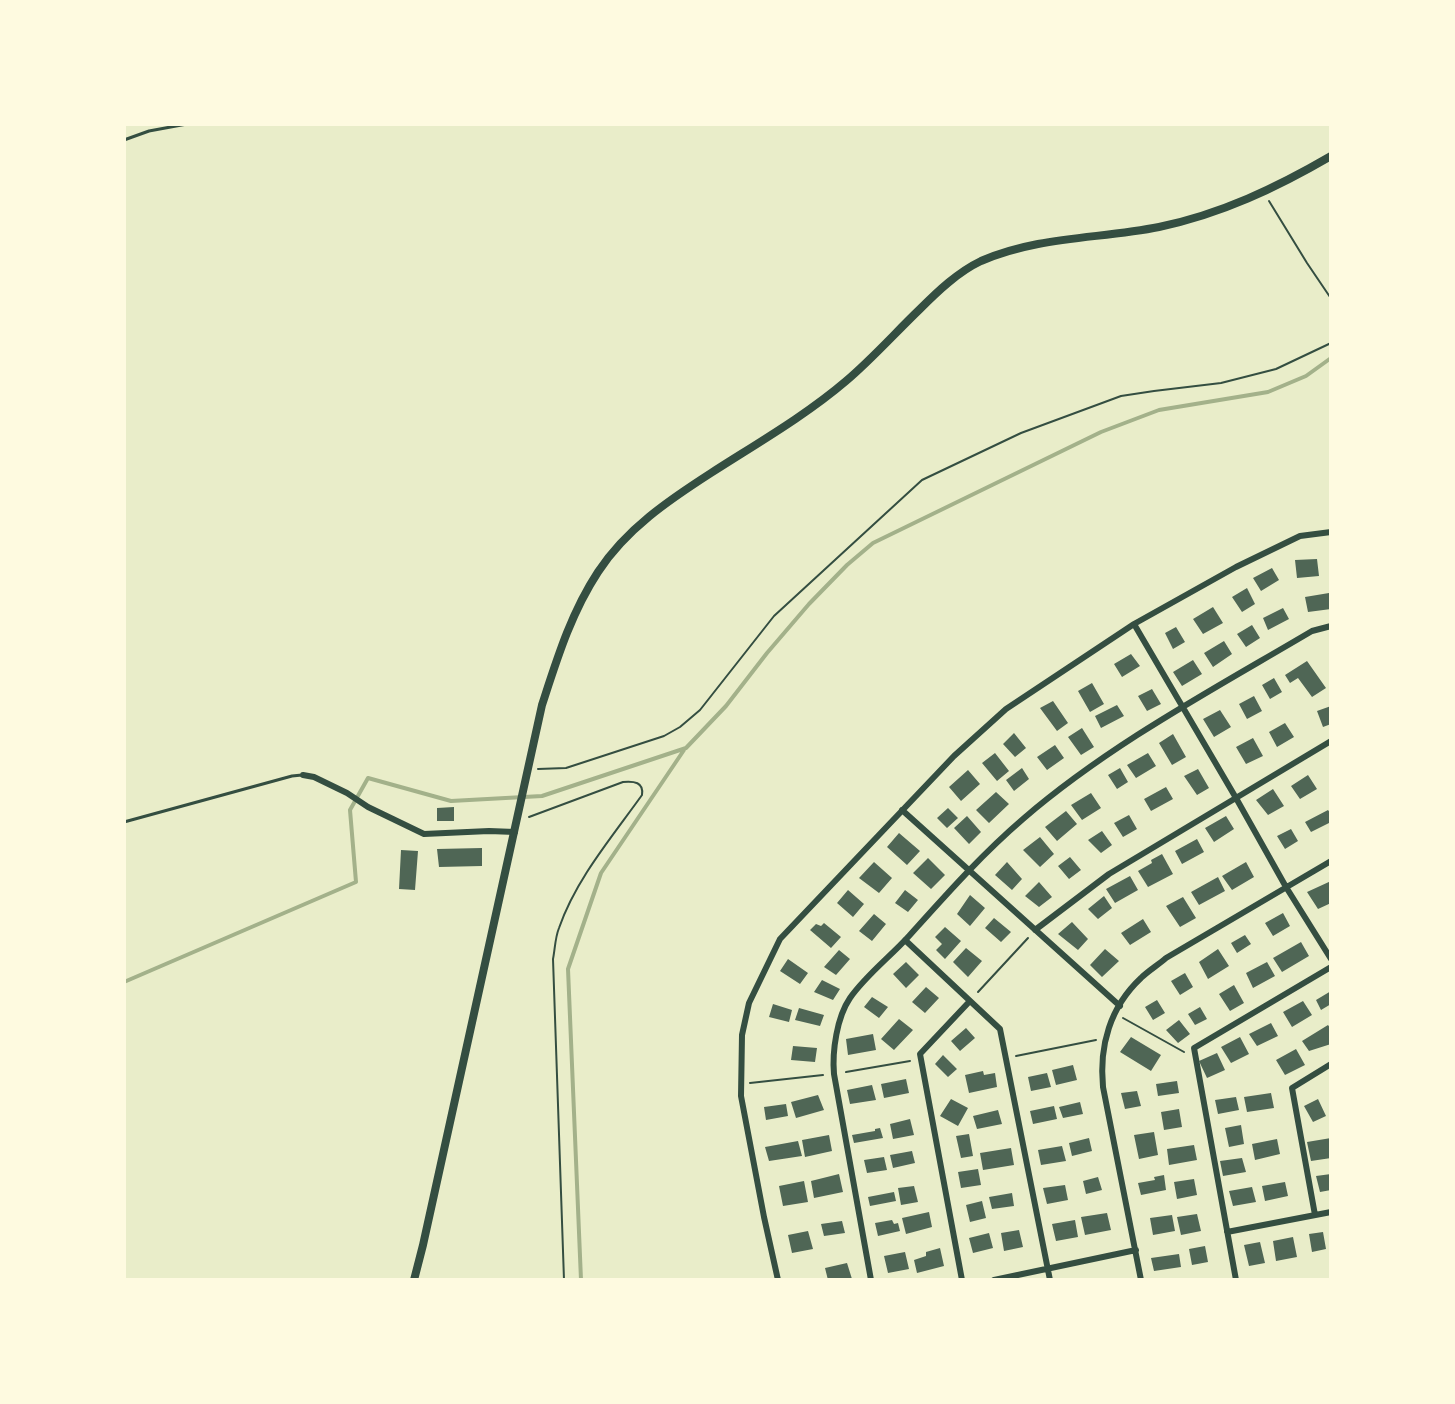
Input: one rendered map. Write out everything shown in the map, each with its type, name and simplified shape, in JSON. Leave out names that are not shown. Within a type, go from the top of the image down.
[{"type":"street","points":[[414,1280],[542,705],[577,607],[599,570],[647,517],[792,421],[845,381],[944,286],[979,262],[1028,245],[1158,227],[1226,209],[1331,156]]},
{"type":"street","points":[[778,1280],[741,1096],[742,1035],[749,1003],[780,939],[954,756],[1006,709],[1134,624],[1236,567],[1300,536],[1331,532]]},
{"type":"street","points":[[1134,624],[1331,959]]},
{"type":"street","points":[[871,1280],[832,1056],[848,1001],[969,870],[1067,783],[1105,756],[1312,631],[1331,626]]},
{"type":"street","points":[[1035,930],[1109,874],[1331,741]]},
{"type":"street","points":[[303,775],[347,793],[368,807],[424,834],[516,827]]},
{"type":"street","points":[[902,810],[1035,930],[1117,1010]]},
{"type":"street","points":[[1141,1280],[1103,1087],[1101,1065],[1104,1038],[1117,1010],[1141,978],[1166,958],[1331,861]]},
{"type":"street","points":[[905,940],[1000,1029],[1050,1280]]},
{"type":"street","points":[[1236,1280],[1194,1048],[1331,967]]},
{"type":"street","points":[[962,1280],[920,1054],[969,1002]]},
{"type":"street","points":[[1315,1215],[1292,1088],[1331,1064]]},
{"type":"street","points":[[1227,1232],[1331,1212]]},
{"type":"street","points":[[994,1280],[1136,1250]]},
{"type":"lane","points":[[124,140],[149,131],[187,124]]},
{"type":"lane","points":[[124,822],[303,775]]},
{"type":"path","points":[[1265,192],[1330,297]]},
{"type":"path","points":[[527,768],[566,768],[664,736],[680,727],[700,710],[774,616],[922,480],[1021,433],[1121,396],[1221,383],[1276,369],[1331,343]]},
{"type":"path","points":[[516,827],[623,782],[633,781],[643,788],[642,795],[570,903],[558,930],[553,959],[564,1280]]},
{"type":"path","points":[[969,1002],[1035,930]]},
{"type":"path","points":[[1117,1010],[1196,1059]]},
{"type":"path","points":[[1007,1058],[1104,1038]]},
{"type":"building","points":[[1317,559],[1319,576],[1297,578],[1295,560]]},
{"type":"building","points":[[1272,568],[1279,580],[1261,591],[1253,578]]},
{"type":"building","points":[[1247,588],[1255,604],[1242,612],[1232,597]]},
{"type":"building","points":[[1329,593],[1331,609],[1308,612],[1305,597]]},
{"type":"building","points":[[1213,607],[1223,623],[1203,634],[1193,619]]},
{"type":"building","points":[[1283,608],[1289,619],[1268,630],[1263,618]]},
{"type":"building","points":[[1252,625],[1260,638],[1246,647],[1237,634]]},
{"type":"building","points":[[1176,627],[1185,642],[1173,649],[1165,633]]},
{"type":"building","points":[[1224,641],[1232,654],[1213,667],[1204,653]]},
{"type":"building","points":[[1131,654],[1140,666],[1122,677],[1114,664]]},
{"type":"building","points":[[1193,660],[1202,674],[1182,686],[1173,672]]},
{"type":"building","points":[[1307,661],[1326,688],[1312,697],[1298,678],[1290,683],[1285,675]]},
{"type":"building","points":[[1274,678],[1282,692],[1270,699],[1262,685]]},
{"type":"building","points":[[1092,683],[1104,704],[1090,712],[1078,691]]},
{"type":"building","points":[[1152,689],[1161,704],[1147,711],[1138,696]]},
{"type":"building","points":[[1254,696],[1262,711],[1247,719],[1239,704]]},
{"type":"building","points":[[1053,701],[1068,723],[1057,731],[1040,708]]},
{"type":"building","points":[[1117,705],[1124,716],[1101,728],[1095,716]]},
{"type":"building","points":[[1331,706],[1331,724],[1323,727],[1317,711]]},
{"type":"building","points":[[1220,710],[1231,727],[1214,737],[1203,719]]},
{"type":"building","points":[[1285,723],[1294,737],[1277,747],[1269,732]]},
{"type":"building","points":[[1082,728],[1094,747],[1081,755],[1068,737]]},
{"type":"building","points":[[1014,733],[1026,748],[1015,757],[1003,744]]},
{"type":"building","points":[[1173,734],[1186,757],[1172,765],[1159,743]]},
{"type":"building","points":[[1253,738],[1263,756],[1246,764],[1236,747]]},
{"type":"building","points":[[1055,745],[1064,758],[1047,770],[1037,757]]},
{"type":"building","points":[[995,753],[1009,771],[997,781],[982,763]]},
{"type":"building","points":[[1148,753],[1156,766],[1136,778],[1127,765]]},
{"type":"building","points":[[1022,768],[1029,779],[1014,791],[1006,780]]},
{"type":"building","points":[[1120,768],[1128,782],[1117,789],[1108,775]]},
{"type":"building","points":[[1198,769],[1209,788],[1197,795],[1184,776]]},
{"type":"building","points":[[968,770],[980,784],[961,801],[949,787]]},
{"type":"building","points":[[1308,775],[1317,789],[1300,799],[1291,786]]},
{"type":"building","points":[[1166,787],[1173,799],[1151,811],[1144,799]]},
{"type":"building","points":[[1273,789],[1284,806],[1268,815],[1256,800]]},
{"type":"building","points":[[996,792],[1009,804],[989,823],[976,810]]},
{"type":"building","points":[[1091,793],[1101,808],[1082,820],[1071,805]]},
{"type":"building","points":[[454,807],[454,821],[437,821],[437,808]]},
{"type":"building","points":[[948,808],[958,818],[947,828],[937,818]]},
{"type":"building","points":[[1328,810],[1331,822],[1311,832],[1305,822]]},
{"type":"building","points":[[1066,811],[1077,824],[1057,841],[1045,827]]},
{"type":"building","points":[[1129,815],[1137,829],[1123,837],[1114,823]]},
{"type":"building","points":[[967,816],[981,832],[969,844],[954,828]]},
{"type":"building","points":[[1226,816],[1234,829],[1214,842],[1205,828]]},
{"type":"building","points":[[1291,829],[1298,841],[1285,849],[1277,836]]},
{"type":"building","points":[[1102,831],[1112,845],[1101,853],[1088,840]]},
{"type":"building","points":[[899,833],[920,851],[907,865],[887,847]]},
{"type":"building","points":[[1040,837],[1054,854],[1040,867],[1023,850]]},
{"type":"building","points":[[1197,839],[1204,852],[1182,864],[1175,851]]},
{"type":"building","points":[[482,848],[482,866],[439,867],[437,849]]},
{"type":"building","points":[[401,850],[418,851],[415,890],[399,889]]},
{"type":"building","points":[[1162,854],[1173,874],[1148,887],[1138,871]]},
{"type":"building","points":[[1070,857],[1081,870],[1069,879],[1058,866]]},
{"type":"building","points":[[928,858],[945,875],[931,889],[913,873]]},
{"type":"building","points":[[874,862],[892,878],[879,893],[859,878]]},
{"type":"building","points":[[1007,862],[1022,879],[1012,890],[995,875]]},
{"type":"building","points":[[1246,862],[1254,877],[1232,890],[1222,876]]},
{"type":"building","points":[[1130,876],[1138,890],[1115,903],[1106,889]]},
{"type":"building","points":[[1218,877],[1225,891],[1199,905],[1191,892]]},
{"type":"building","points":[[1331,881],[1331,903],[1318,909],[1307,892]]},
{"type":"building","points":[[1039,882],[1052,897],[1039,907],[1025,896]]},
{"type":"building","points":[[848,890],[864,904],[853,917],[837,903]]},
{"type":"building","points":[[905,890],[918,900],[908,912],[895,903]]},
{"type":"building","points":[[970,895],[985,908],[970,926],[957,914]]},
{"type":"building","points":[[1104,896],[1112,908],[1098,919],[1088,909]]},
{"type":"building","points":[[1183,897],[1196,918],[1180,927],[1166,906]]},
{"type":"building","points":[[1283,913],[1290,926],[1273,936],[1265,923]]},
{"type":"building","points":[[874,914],[886,924],[872,941],[859,931]]},
{"type":"building","points":[[994,918],[1011,932],[1001,942],[985,928]]},
{"type":"building","points":[[1143,919],[1151,932],[1130,945],[1121,933]]},
{"type":"building","points":[[1072,922],[1088,939],[1078,950],[1058,934]]},
{"type":"building","points":[[824,923],[841,937],[831,948],[810,930],[816,924],[821,926]]},
{"type":"building","points":[[945,927],[961,941],[945,959],[936,950],[942,944],[935,937]]},
{"type":"building","points":[[1245,935],[1251,944],[1237,953],[1231,943]]},
{"type":"building","points":[[1301,942],[1309,956],[1282,972],[1273,958]]},
{"type":"building","points":[[966,948],[982,961],[968,977],[953,962]]},
{"type":"building","points":[[1105,949],[1119,961],[1102,977],[1090,965]]},
{"type":"building","points":[[1218,949],[1229,966],[1208,979],[1199,962]]},
{"type":"building","points":[[839,950],[850,959],[836,975],[824,967]]},
{"type":"building","points":[[788,959],[808,973],[800,984],[780,971]]},
{"type":"building","points":[[906,962],[919,975],[906,988],[893,974]]},
{"type":"building","points":[[1267,962],[1275,976],[1253,988],[1246,973]]},
{"type":"building","points":[[1185,973],[1193,987],[1180,995],[1171,981]]},
{"type":"building","points":[[822,980],[840,989],[833,1000],[814,992]]},
{"type":"building","points":[[1234,985],[1244,1003],[1230,1011],[1219,994]]},
{"type":"building","points":[[926,987],[939,998],[925,1013],[912,1002]]},
{"type":"building","points":[[1331,991],[1331,1004],[1321,1010],[1316,1000]]},
{"type":"building","points":[[872,997],[888,1007],[879,1018],[864,1007]]},
{"type":"building","points":[[1157,1000],[1165,1013],[1153,1020],[1145,1007]]},
{"type":"building","points":[[1303,1001],[1312,1015],[1292,1027],[1283,1012]]},
{"type":"building","points":[[773,1004],[792,1010],[789,1022],[769,1017]]},
{"type":"building","points":[[1200,1007],[1207,1019],[1195,1025],[1188,1014]]},
{"type":"building","points":[[799,1008],[824,1015],[820,1026],[795,1020]]},
{"type":"building","points":[[899,1019],[913,1030],[894,1050],[881,1039]]},
{"type":"building","points":[[1179,1020],[1190,1034],[1178,1043],[1166,1030]]},
{"type":"building","points":[[1271,1023],[1278,1036],[1257,1046],[1249,1034]]},
{"type":"building","points":[[1328,1025],[1331,1044],[1309,1051],[1302,1041]]},
{"type":"building","points":[[966,1028],[975,1038],[960,1051],[951,1041]]},
{"type":"building","points":[[873,1034],[876,1050],[848,1055],[846,1039]]},
{"type":"building","points":[[1131,1037],[1161,1055],[1151,1071],[1120,1052]]},
{"type":"building","points":[[1240,1037],[1249,1054],[1231,1063],[1221,1047]]},
{"type":"building","points":[[793,1046],[817,1048],[815,1062],[791,1060]]},
{"type":"building","points":[[1296,1049],[1305,1065],[1285,1075],[1276,1060]]},
{"type":"building","points":[[1217,1053],[1225,1070],[1207,1078],[1199,1061]]},
{"type":"building","points":[[943,1055],[957,1069],[948,1077],[935,1064]]},
{"type":"building","points":[[1073,1065],[1077,1080],[1056,1085],[1052,1070]]},
{"type":"building","points":[[983,1071],[984,1075],[995,1073],[997,1087],[969,1093],[965,1075]]},
{"type":"building","points":[[1047,1073],[1051,1087],[1031,1091],[1028,1077]]},
{"type":"building","points":[[906,1079],[909,1093],[884,1098],[881,1084]]},
{"type":"building","points":[[1177,1081],[1179,1093],[1158,1096],[1156,1084]]},
{"type":"building","points":[[872,1085],[876,1100],[850,1104],[847,1090]]},
{"type":"building","points":[[1137,1091],[1141,1106],[1125,1109],[1121,1093]]},
{"type":"building","points":[[1271,1093],[1274,1108],[1247,1112],[1244,1097]]},
{"type":"building","points":[[818,1095],[824,1110],[796,1118],[791,1102]]},
{"type":"building","points":[[1236,1097],[1239,1110],[1218,1114],[1215,1100]]},
{"type":"building","points":[[951,1099],[968,1108],[958,1126],[940,1116]]},
{"type":"building","points":[[1318,1099],[1326,1116],[1313,1122],[1304,1106]]},
{"type":"building","points":[[1080,1102],[1083,1114],[1063,1118],[1059,1107]]},
{"type":"building","points":[[786,1104],[788,1116],[766,1120],[764,1107]]},
{"type":"building","points":[[1054,1106],[1057,1119],[1033,1124],[1030,1111]]},
{"type":"building","points":[[1179,1109],[1182,1127],[1164,1130],[1161,1112]]},
{"type":"building","points":[[998,1110],[1002,1124],[977,1129],[973,1116]]},
{"type":"building","points":[[910,1119],[914,1135],[893,1139],[890,1124]]},
{"type":"building","points":[[1241,1125],[1244,1144],[1229,1147],[1225,1128]]},
{"type":"building","points":[[880,1128],[883,1138],[854,1143],[852,1135]]},
{"type":"building","points":[[1154,1132],[1158,1155],[1139,1159],[1134,1135]]},
{"type":"building","points":[[969,1134],[973,1156],[961,1158],[956,1136]]},
{"type":"building","points":[[829,1135],[832,1151],[805,1157],[802,1140]]},
{"type":"building","points":[[1089,1138],[1092,1151],[1072,1156],[1069,1143]]},
{"type":"building","points":[[1331,1138],[1331,1158],[1311,1161],[1307,1142]]},
{"type":"building","points":[[1277,1139],[1280,1154],[1255,1160],[1252,1144]]},
{"type":"building","points":[[798,1141],[802,1156],[769,1161],[765,1147]]},
{"type":"building","points":[[1194,1145],[1197,1160],[1169,1165],[1167,1149]]},
{"type":"building","points":[[1062,1146],[1066,1161],[1041,1165],[1038,1150]]},
{"type":"building","points":[[1011,1148],[1014,1165],[983,1170],[980,1153]]},
{"type":"building","points":[[912,1151],[915,1163],[893,1168],[890,1155]]},
{"type":"building","points":[[884,1157],[887,1170],[867,1173],[864,1160]]},
{"type":"building","points":[[1242,1158],[1246,1172],[1223,1176],[1220,1161]]},
{"type":"building","points":[[978,1169],[981,1185],[961,1188],[958,1172]]},
{"type":"building","points":[[839,1174],[843,1192],[814,1198],[811,1181]]},
{"type":"building","points":[[1331,1174],[1331,1190],[1320,1192],[1316,1176]]},
{"type":"building","points":[[1164,1175],[1166,1190],[1141,1195],[1138,1183]]},
{"type":"building","points":[[1098,1177],[1102,1190],[1086,1194],[1083,1181]]},
{"type":"building","points":[[1194,1179],[1197,1195],[1177,1199],[1174,1182]]},
{"type":"building","points":[[804,1181],[808,1202],[783,1206],[779,1186]]},
{"type":"building","points":[[1285,1182],[1288,1196],[1265,1201],[1262,1186]]},
{"type":"building","points":[[1065,1185],[1068,1200],[1047,1204],[1043,1188]]},
{"type":"building","points":[[914,1186],[918,1202],[901,1205],[898,1188]]},
{"type":"building","points":[[1252,1187],[1256,1202],[1233,1206],[1229,1191]]},
{"type":"building","points":[[894,1192],[896,1201],[870,1206],[868,1197]]},
{"type":"building","points":[[1012,1193],[1014,1206],[992,1209],[989,1197]]},
{"type":"building","points":[[982,1201],[986,1218],[970,1222],[966,1205]]},
{"type":"building","points":[[929,1212],[932,1227],[906,1234],[902,1218]]},
{"type":"building","points":[[1107,1213],[1111,1230],[1085,1235],[1081,1217]]},
{"type":"building","points":[[1197,1214],[1201,1231],[1181,1235],[1177,1217]]},
{"type":"building","points":[[1172,1215],[1175,1231],[1153,1235],[1150,1218]]},
{"type":"building","points":[[892,1220],[894,1224],[898,1223],[900,1231],[878,1236],[875,1223]]},
{"type":"building","points":[[1075,1220],[1078,1237],[1056,1241],[1052,1224]]},
{"type":"building","points":[[842,1221],[845,1233],[824,1236],[821,1224]]},
{"type":"building","points":[[1019,1230],[1023,1247],[1004,1251],[1001,1233]]},
{"type":"building","points":[[808,1231],[813,1249],[792,1253],[788,1235]]},
{"type":"building","points":[[1323,1232],[1326,1249],[1312,1252],[1309,1234]]},
{"type":"building","points":[[989,1233],[993,1248],[973,1253],[969,1238]]},
{"type":"building","points":[[1293,1237],[1297,1257],[1276,1261],[1273,1241]]},
{"type":"building","points":[[1260,1242],[1265,1263],[1249,1266],[1244,1245]]},
{"type":"building","points":[[1205,1246],[1208,1262],[1192,1265],[1189,1249]]},
{"type":"building","points":[[940,1248],[944,1266],[917,1273],[914,1260]]},
{"type":"building","points":[[905,1252],[909,1269],[888,1273],[884,1256]]},
{"type":"building","points":[[1179,1254],[1181,1267],[1154,1271],[1151,1258]]},
{"type":"building","points":[[847,1263],[852,1279],[828,1280],[825,1268]]},
{"type":"waterway","points":[[124,982],[356,882],[350,810],[368,778],[451,801],[542,796],[686,748],[726,706],[809,604],[873,543],[1101,432],[1159,410],[1268,392],[1306,376],[1331,358]]},
{"type":"waterway","points":[[581,1280],[568,969],[601,873],[684,750]]}]
